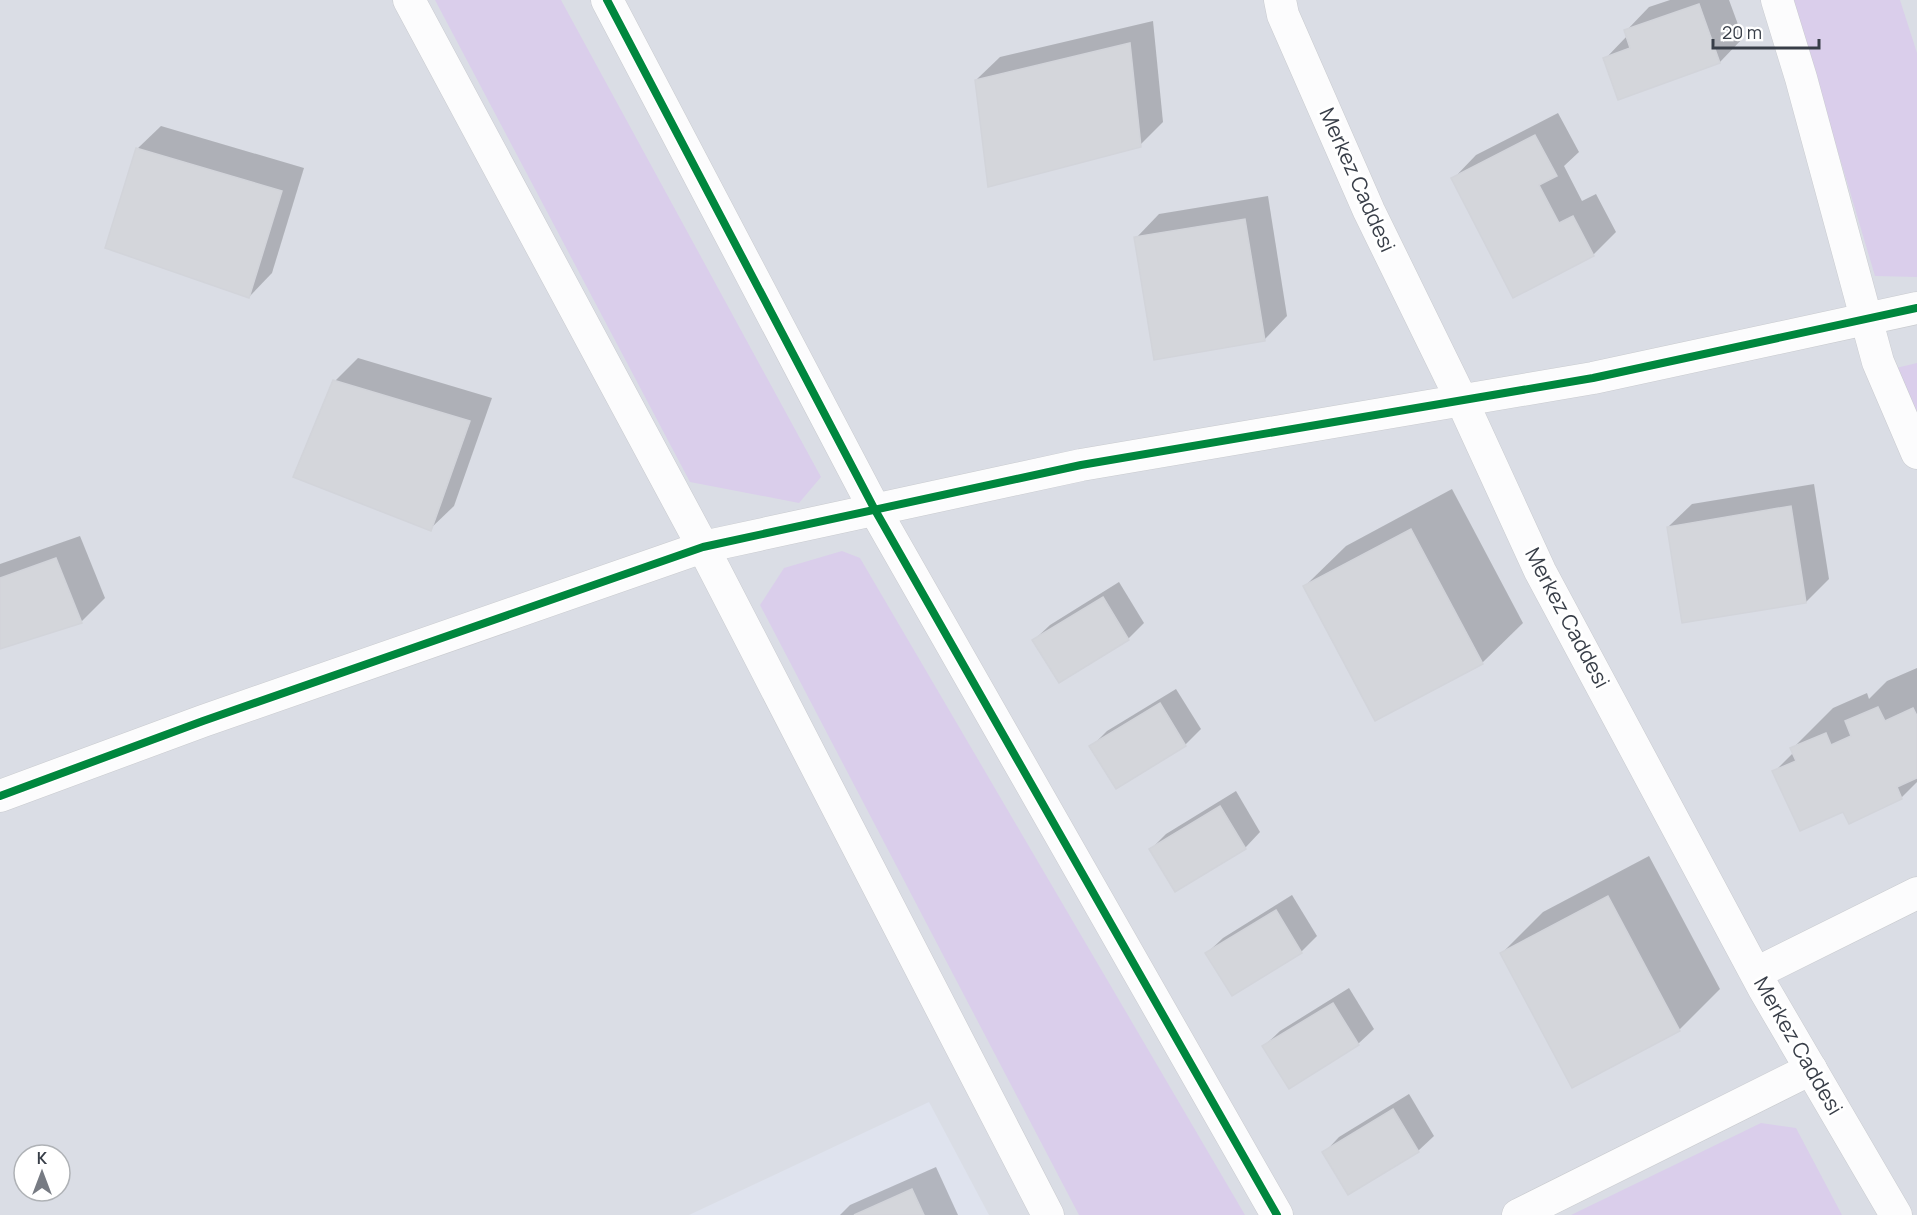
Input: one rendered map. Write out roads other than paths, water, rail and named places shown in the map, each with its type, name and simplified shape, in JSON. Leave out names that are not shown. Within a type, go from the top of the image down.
[{"type":"street","points":[[409,0],[703,547],[1048,1215]]},
{"type":"street","points":[[607,0],[875,510],[1277,1215]]},
{"type":"street","name":"Merkez Caddesi","points":[[1280,0],[1283,15],[1369,211],[1462,400],[1540,571],[1756,973],[1896,1215]]},
{"type":"street","points":[[1777,0],[1802,78],[1866,319],[1888,390],[1917,453]]},
{"type":"street","points":[[0,796],[203,722],[703,547],[1081,465],[1593,378],[1917,308]]},
{"type":"street","points":[[1756,973],[1917,893]]},
{"type":"street","points":[[1518,1215],[1811,1069]]}]
